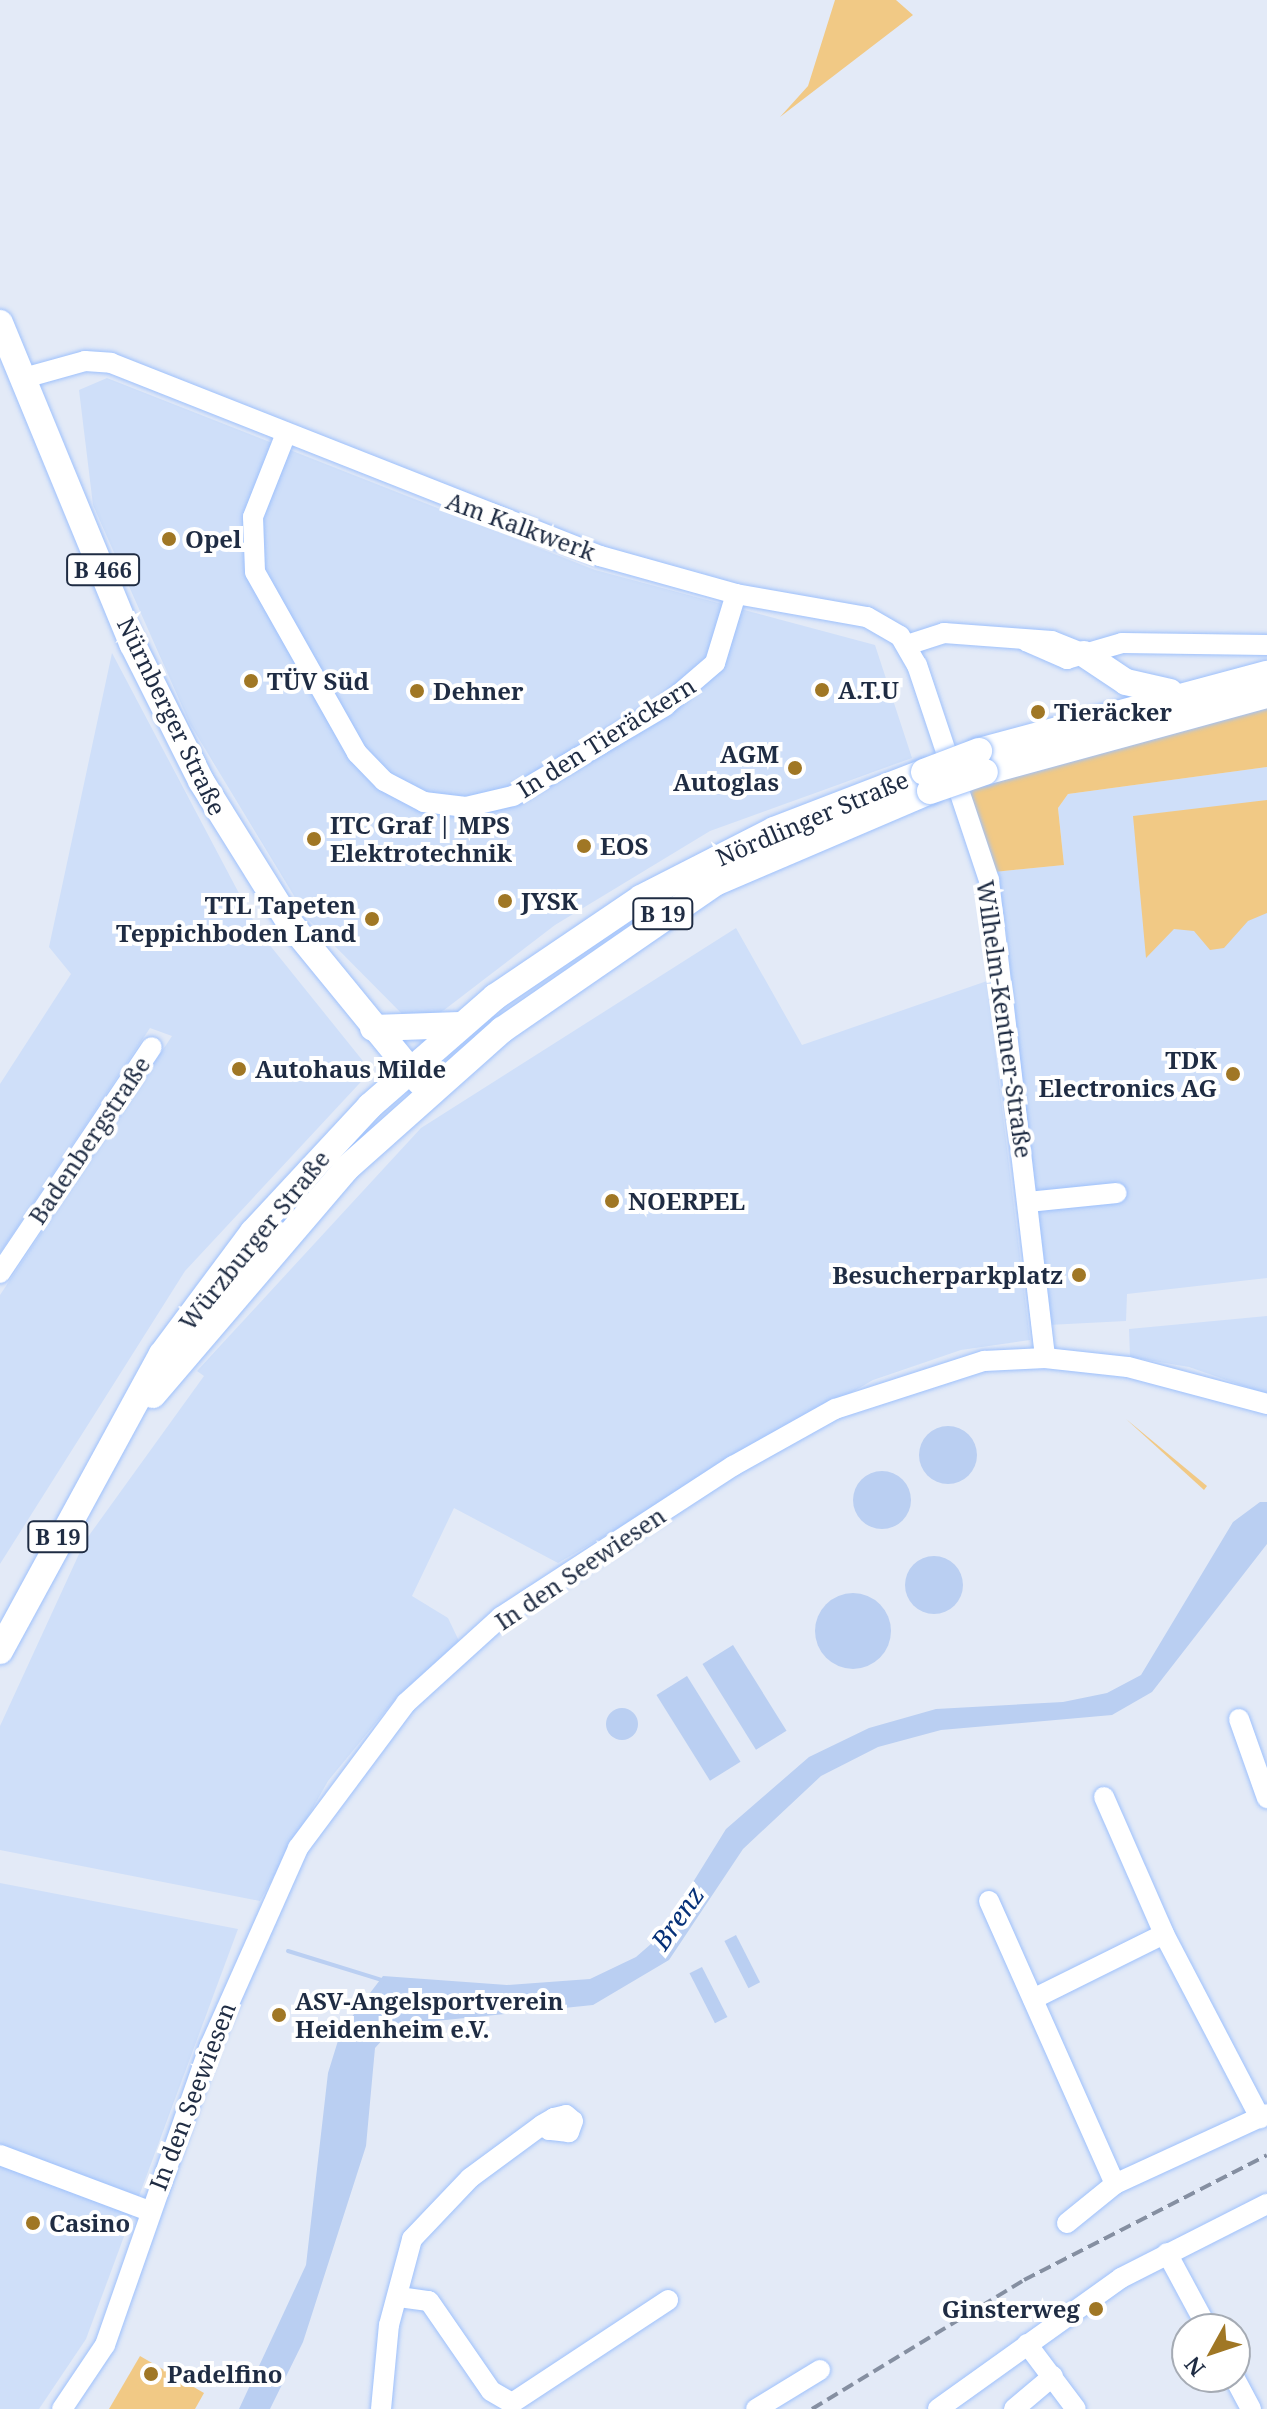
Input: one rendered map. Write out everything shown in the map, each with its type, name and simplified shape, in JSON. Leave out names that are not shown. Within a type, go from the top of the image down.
[{"type":"main road","name":"Nürnberger Straße","points":[[0,323],[187,756],[281,911],[409,1070]]},
{"type":"main road","points":[[1084,654],[1126,682],[1177,694]]},
{"type":"main road","name":"Nördlinger Straße","points":[[409,1070],[460,1025],[576,939],[701,865],[927,781],[1177,694],[1267,674]]},
{"type":"main road","name":"Nördlinger Straße","points":[[982,762],[1267,695]]},
{"type":"main road","name":"Nördlinger Straße","points":[[427,1091],[681,903],[776,851],[927,781]]},
{"type":"main road","points":[[373,1028],[460,1025]]},
{"type":"main road","name":"B 466","points":[[409,1070],[427,1091]]},
{"type":"main road","name":"Würzburger Straße","points":[[0,1651],[162,1354],[253,1232],[409,1070]]},
{"type":"main road","name":"Würzburger Straße","points":[[124,1428],[296,1222],[427,1091]]},
{"type":"street","name":"Am Kalkwerk","points":[[24,378],[85,361],[111,363],[285,436],[535,533],[736,594],[867,617],[907,645]]},
{"type":"street","name":"In den Tieräckern","points":[[285,436],[253,517],[255,572],[357,753],[384,781],[424,802],[466,807],[513,796],[665,706],[715,663],[736,594]]},
{"type":"street","points":[[907,645],[934,633],[1026,641],[1058,657],[1084,654],[1122,643],[1267,645]]},
{"type":"street","name":"Wilhelm-Kentner-Straße","points":[[907,645],[989,880],[1045,1358]]},
{"type":"street","name":"Badenbergstraße","points":[[0,1273],[152,1047]]},
{"type":"street","points":[[1028,1202],[1117,1193]]},
{"type":"street","name":"In den Seewiesen","points":[[62,2409],[105,2345],[149,2211],[219,2024],[298,1848],[406,1703],[501,1617],[733,1466],[835,1409],[984,1361],[1045,1358],[1181,1377],[1267,1404]]},
{"type":"street","points":[[1239,1719],[1267,1798]]},
{"type":"street","points":[[1067,2223],[1115,2184],[1264,2116],[1164,1934],[1104,1797]]},
{"type":"street","points":[[989,1901],[1115,2184]]},
{"type":"street","points":[[1033,1999],[1164,1934]]},
{"type":"street","points":[[381,2409],[389,2325],[399,2297],[412,2239],[487,2164],[554,2118]]},
{"type":"street","name":"In den Seewiesen","points":[[0,2155],[149,2211]]},
{"type":"street","points":[[938,2409],[1027,2344],[1167,2253],[1267,2204]]},
{"type":"street","points":[[1167,2253],[1199,2313]]},
{"type":"street","points":[[399,2297],[429,2301],[491,2391],[512,2403],[668,2300]]},
{"type":"street","points":[[1027,2344],[1076,2409]]},
{"type":"street","points":[[756,2409],[820,2370]]},
{"type":"street","points":[[1014,2409],[1053,2376]]},
{"type":"shaded area","points":[[835,0],[896,0],[913,15],[780,117],[808,86]]},
{"type":"shaded area","points":[[107,378],[595,570],[875,645],[912,758],[710,831],[555,925],[418,1030],[308,919],[190,724],[93,505],[79,390]]},
{"type":"shaded area","points":[[112,653],[260,933],[371,1071],[185,1271],[0,1564],[0,1295],[172,1036],[150,1028],[0,1253],[0,1084],[71,974],[49,947]]},
{"type":"shaded area","points":[[1267,704],[1267,767],[1068,794],[1058,808],[1064,865],[994,872],[961,789]]},
{"type":"shaded area","points":[[1267,767],[1267,1278],[1127,1294],[1126,1321],[1048,1325],[1006,927],[994,872],[1064,865],[1058,808],[1068,794]]},
{"type":"shaded area","points":[[1267,800],[1267,913],[1248,921],[1224,948],[1210,950],[1194,931],[1174,929],[1146,958],[1133,816]]},
{"type":"shaded area","points":[[736,928],[802,1045],[987,981],[1030,1340],[961,1350],[873,1380],[558,1563],[454,1508],[412,1596],[448,1618],[459,1641],[397,1697],[328,1781],[260,1901],[0,1850],[0,1726],[85,1541],[204,1376],[197,1371],[421,1128]]},
{"type":"shaded area","points":[[1267,1316],[1267,1394],[1189,1367],[1130,1357],[1129,1329]]},
{"type":"shaded area","points":[[1126,1419],[1207,1486],[1204,1490]]},
{"type":"shaded area","points":[[0,1883],[238,1929],[86,2339],[39,2409],[0,2409]]},
{"type":"shaded area","name":"Padelfino","points":[[140,2356],[204,2393],[195,2409],[109,2409]]},
{"type":"water","points":[[948,1426],[969,1434],[977,1455],[969,1476],[948,1484],[927,1476],[919,1455],[927,1434]]},
{"type":"water","points":[[882,1471],[903,1479],[911,1500],[903,1521],[882,1529],[861,1521],[853,1500],[861,1479]]},
{"type":"water","name":"Brenz","points":[[1260,1502],[1267,1502],[1267,1544],[1152,1692],[1112,1715],[941,1730],[878,1747],[821,1776],[743,1849],[669,1960],[593,2005],[396,2025],[375,2048],[366,2146],[303,2342],[270,2409],[239,2409],[306,2265],[328,2073],[341,2031],[383,1976],[507,1985],[590,1979],[636,1957],[659,1937],[726,1829],[809,1757],[869,1728],[936,1709],[1063,1702],[1107,1693],[1141,1675],[1233,1522]]},
{"type":"water","points":[[934,1556],[955,1564],[963,1585],[955,1606],[934,1614],[913,1606],[905,1585],[913,1564]]},
{"type":"water","points":[[853,1593],[867,1596],[880,1604],[888,1617],[891,1631],[888,1645],[880,1658],[867,1666],[853,1669],[839,1666],[826,1658],[818,1645],[815,1631],[818,1617],[826,1604],[839,1596]]},
{"type":"water","points":[[733,1645],[787,1731],[756,1750],[702,1664]]},
{"type":"water","points":[[687,1676],[741,1762],[710,1781],[656,1695]]},
{"type":"water","points":[[622,1708],[633,1713],[638,1724],[633,1735],[622,1740],[611,1735],[606,1724],[611,1713]]},
{"type":"water","points":[[736,1935],[760,1982],[748,1988],[724,1941]]},
{"type":"water","points":[[702,1967],[727,2017],[715,2023],[690,1973]]},
{"type":"waterway","points":[[288,1951],[385,1981]]},
{"type":"railway","points":[[812,2409],[1024,2280],[1267,2155]]},
{"type":"place","name":"Opel","points":[[169,539]]},
{"type":"place","name":"TÜV Süd","points":[[251,681]]},
{"type":"place","name":"A.T.U","points":[[822,690]]},
{"type":"place","name":"Dehner","points":[[417,691]]},
{"type":"place","name":"Tieräcker","points":[[1038,712]]},
{"type":"place","name":"AGM Autoglas","points":[[795,768]]},
{"type":"place","name":"ITC Graf | MPS Elektrotechnik","points":[[314,839]]},
{"type":"place","name":"EOS","points":[[584,846]]},
{"type":"place","name":"JYSK","points":[[505,901]]},
{"type":"place","name":"TTL Tapeten Teppichboden Land","points":[[372,919]]},
{"type":"place","name":"Autohaus Milde","points":[[239,1069]]},
{"type":"place","name":"TDK Electronics AG","points":[[1233,1074]]},
{"type":"place","name":"NOERPEL","points":[[612,1201]]},
{"type":"place","name":"Besucherparkplatz","points":[[1079,1275]]},
{"type":"place","name":"ASV-Angelsportverein Heidenheim e.V.","points":[[279,2015]]},
{"type":"place","name":"Casino","points":[[33,2223]]},
{"type":"place","name":"Ginsterweg","points":[[1096,2309]]},
{"type":"place","name":"Padelfino","points":[[151,2374]]}]
